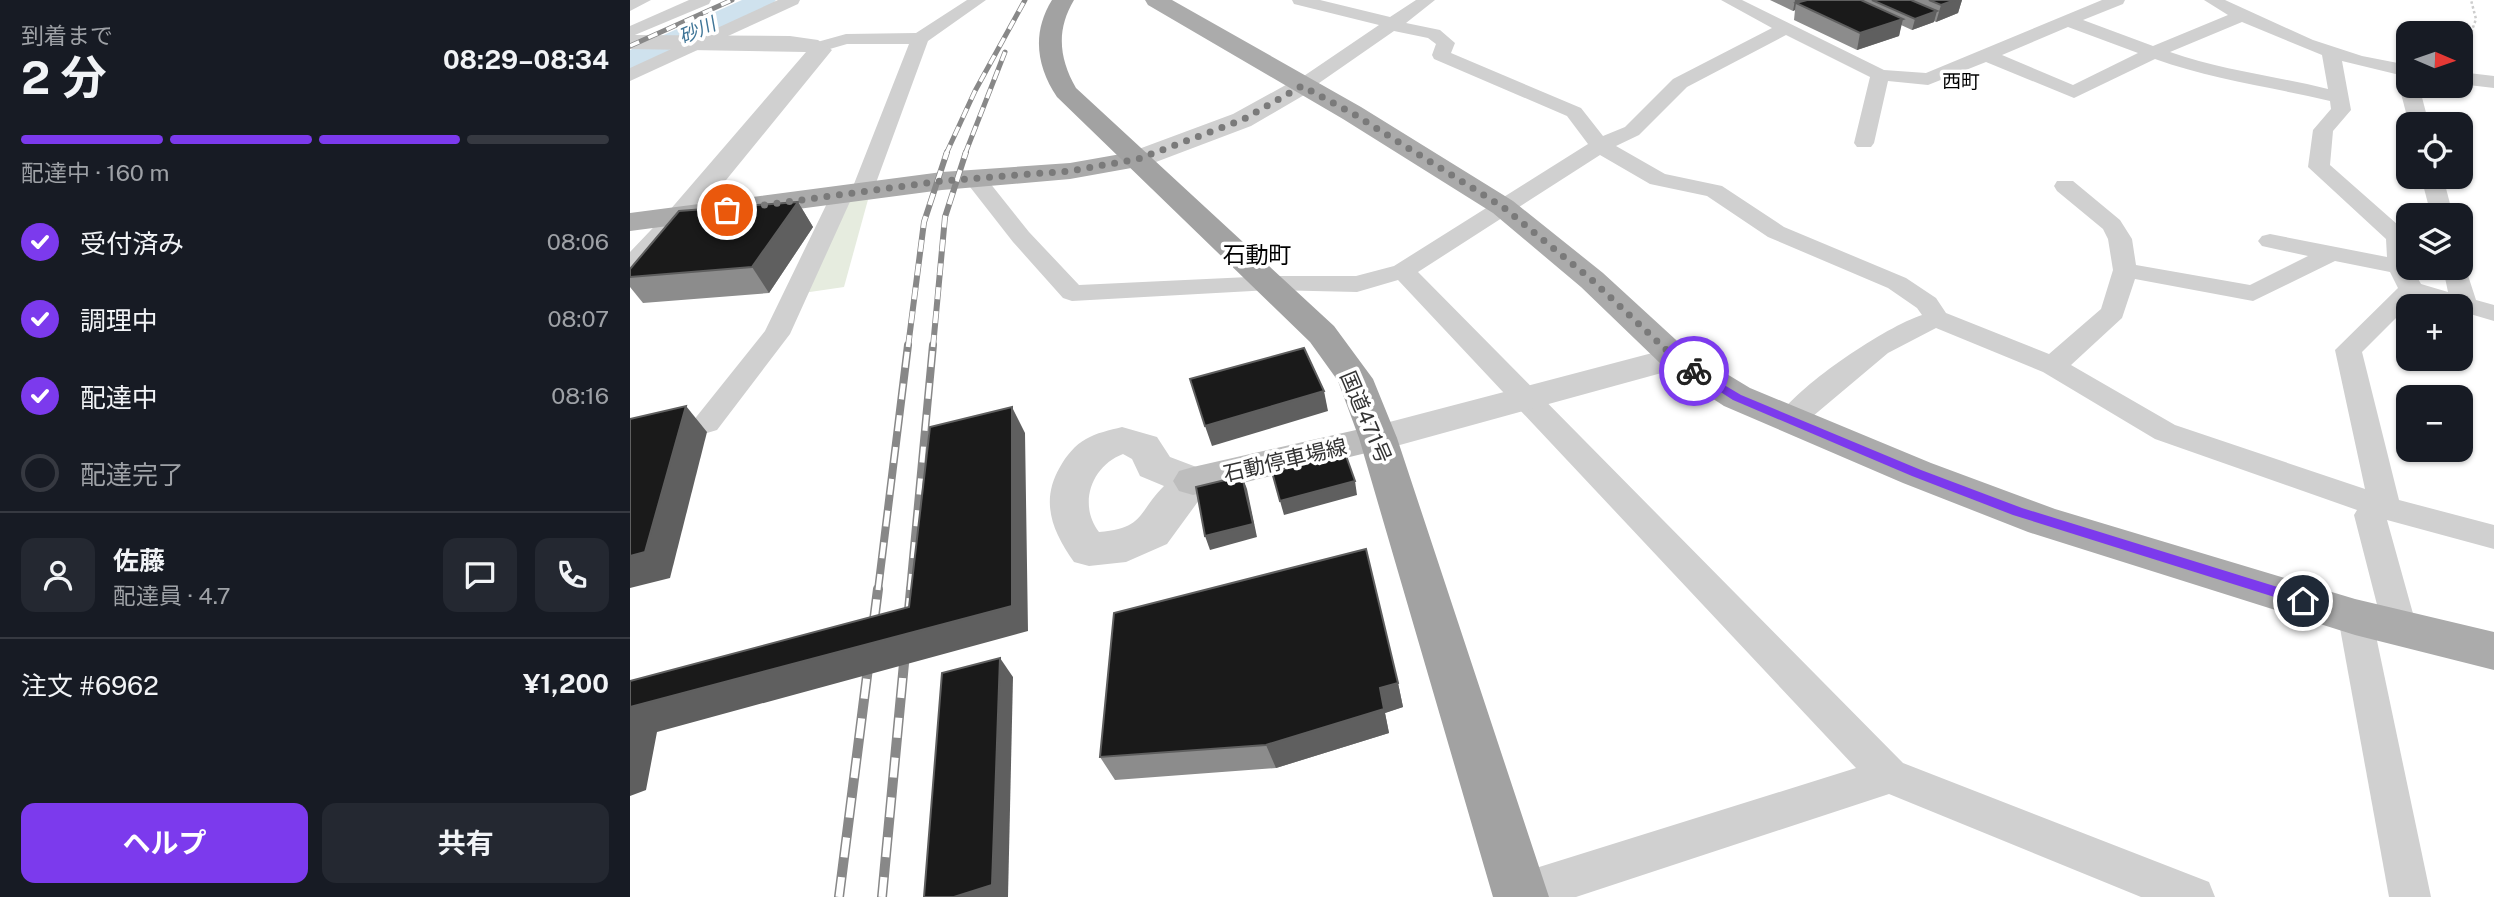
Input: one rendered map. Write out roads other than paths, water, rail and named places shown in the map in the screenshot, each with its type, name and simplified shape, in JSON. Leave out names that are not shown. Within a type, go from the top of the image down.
[{"type":"highway","name":"国道471号","points":[[1063,0],[1051,23],[1048,40],[1055,75],[1085,112],[1322,334],[1354,379],[1378,438],[1521,895]]},
{"type":"main road","points":[[1156,0],[1352,113],[1503,207],[1592,280],[1675,358],[1737,397],[1917,473],[2043,521],[2355,617],[2494,651]]},
{"type":"main road","points":[[630,222],[853,192],[974,178],[1070,171],[1138,159]]},
{"type":"main road","name":"石動停車場線","points":[[1193,481],[1378,438]]},
{"type":"street","points":[[630,6],[643,0]]},
{"type":"street","points":[[630,32],[703,0]]},
{"type":"street","points":[[630,75],[792,0]]},
{"type":"street","points":[[630,42],[790,43],[816,48],[846,39],[920,38],[978,0]]},
{"type":"street","points":[[1300,0],[1434,34],[1446,43],[1441,55],[1574,112],[1600,146],[1658,179],[1714,191],[1776,232],[1896,283],[1927,303],[1937,319]]},
{"type":"street","points":[[1138,159],[1242,120],[1343,60],[1427,0]]},
{"type":"street","points":[[1729,0],[1880,75],[1928,79],[2117,0]]},
{"type":"street","points":[[2212,0],[2241,16],[2332,54],[2396,74]]},
{"type":"street","points":[[1986,55],[2074,92],[2155,51],[2241,16]]},
{"type":"street","points":[[2068,21],[2195,67],[2268,80],[2337,97]]},
{"type":"street","points":[[974,178],[1021,237],[1072,293],[1270,283],[1357,284],[1403,271],[1600,146],[1632,131],[1680,83],[1786,28]]},
{"type":"street","points":[[707,423],[777,334],[853,192],[920,38]]},
{"type":"street","points":[[630,270],[680,216],[814,58],[820,50],[816,48]]},
{"type":"street","points":[[2332,54],[2341,110],[2323,130],[2319,167],[2396,235]]},
{"type":"street","points":[[1864,143],[1880,75]]},
{"type":"street","points":[[2473,80],[2494,82]]},
{"type":"street","points":[[2053,366],[2113,312],[2125,270],[2120,239],[2112,225],[2065,186]]},
{"type":"street","points":[[2270,241],[2333,253],[2396,275]]},
{"type":"street","points":[[2125,270],[2253,293],[2333,253]]},
{"type":"street","points":[[1403,271],[1889,776],[2194,897]]},
{"type":"street","points":[[2385,508],[2348,349],[2403,280]]},
{"type":"street","points":[[2410,280],[2441,294]]},
{"type":"street","points":[[2473,307],[2494,313]]},
{"type":"street","points":[[1790,420],[1864,359],[1916,323],[1937,319],[2053,366],[2165,432],[2385,508],[2494,537]]},
{"type":"street","points":[[1378,438],[1675,358]]},
{"type":"street","points":[[2385,508],[2370,515],[2400,628]]},
{"type":"street","points":[[2355,617],[2410,897]]},
{"type":"street","points":[[1521,895],[1889,776]]},
{"type":"waterway","name":"砂川","points":[[630,61],[763,0]]},
{"type":"railway","points":[[630,46],[732,0]]},
{"type":"railway","points":[[946,154],[975,91],[1025,0]]},
{"type":"railway","points":[[965,154],[1005,52]]},
{"type":"railway","points":[[908,347],[924,222],[947,152]]},
{"type":"railway","points":[[933,347],[945,217],[966,152]]},
{"type":"railway","points":[[878,590],[908,345]]},
{"type":"railway","points":[[910,590],[933,345]]},
{"type":"railway","points":[[839,897],[878,589]]},
{"type":"railway","points":[[882,897],[911,589]]},
{"type":"district","name":"西町","points":[[1961,81]]},
{"type":"district","name":"石動町","points":[[1257,254]]}]
